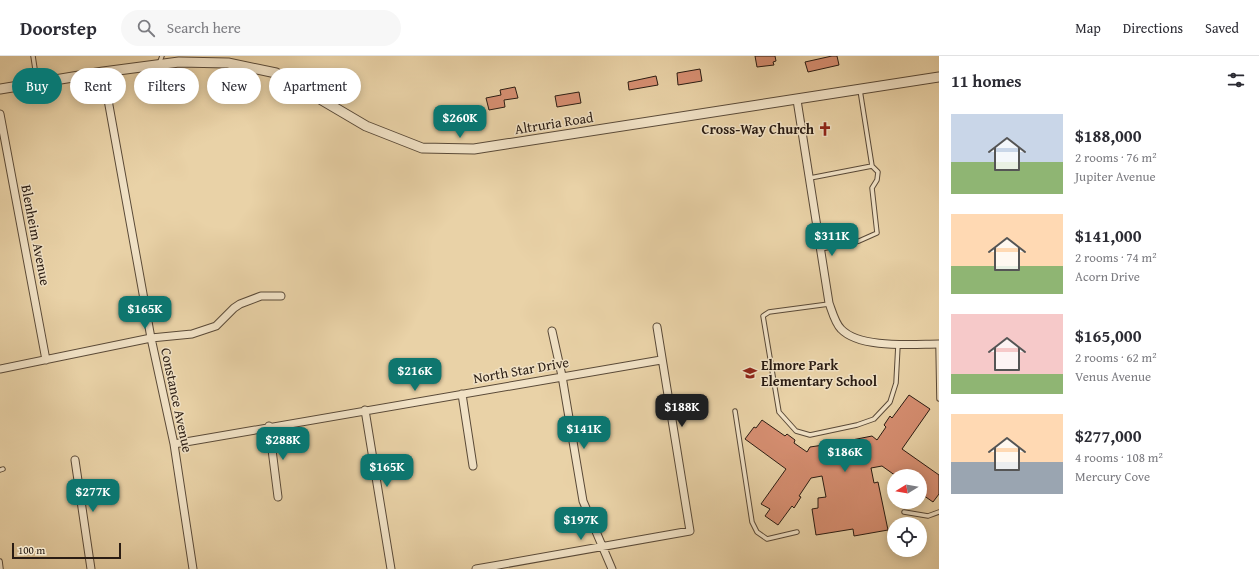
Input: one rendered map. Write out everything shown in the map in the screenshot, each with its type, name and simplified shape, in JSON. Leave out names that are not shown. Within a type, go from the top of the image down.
[{"type":"street","name":"Altruria Road","points":[[122,68],[160,60],[179,62],[230,60],[276,73],[366,126],[422,148],[474,149],[939,77]]},
{"type":"street","name":"Altruria Road","points":[[0,89],[12,87]]},
{"type":"street","points":[[797,100],[830,304],[840,328],[854,339],[898,344],[939,344]]},
{"type":"street","name":"Constance Avenue","points":[[109,104],[151,338],[174,444],[193,569]]},
{"type":"street","name":"Blenheim Avenue","points":[[0,114],[46,360]]},
{"type":"street","points":[[0,369],[151,338],[192,334],[216,326],[240,304],[261,296],[272,294],[281,296]]},
{"type":"street","points":[[476,569],[690,531],[656,327]]},
{"type":"street","points":[[552,331],[562,376],[583,501],[612,569]]},
{"type":"street","name":"North Star Drive","points":[[174,444],[269,426],[661,360]]},
{"type":"street","points":[[462,394],[473,466]]},
{"type":"street","points":[[365,410],[391,569]]},
{"type":"street","points":[[269,426],[278,497]]},
{"type":"street","points":[[75,460],[91,569]]},
{"type":"lane","points":[[33,56],[35,68]]},
{"type":"lane","points":[[821,249],[859,241],[877,233],[872,188],[877,180],[878,172],[872,166],[860,90]]},
{"type":"lane","points":[[810,178],[872,166]]},
{"type":"lane","points":[[830,304],[769,312],[763,316],[779,412],[796,431],[810,435],[857,425],[874,419],[890,402],[896,383],[898,344]]},
{"type":"lane","points":[[939,344],[939,399]]},
{"type":"lane","points":[[735,411],[752,522],[757,532],[767,539],[797,532]]},
{"type":"lane","points":[[904,512],[928,516],[939,512]]},
{"type":"lane","points":[[0,561],[2,569]]},
{"type":"building","points":[[755,56],[775,56],[776,61],[773,62],[774,65],[757,67]]},
{"type":"building","points":[[837,56],[839,65],[808,72],[805,62]]},
{"type":"building","points":[[700,69],[702,81],[678,85],[677,73]]},
{"type":"building","points":[[656,76],[658,85],[629,90],[628,82]]},
{"type":"building","points":[[515,87],[518,98],[504,100],[505,107],[489,110],[486,98],[501,95],[500,90]]},
{"type":"building","points":[[579,92],[581,103],[557,107],[555,96]]},
{"type":"building","points":[[909,395],[930,409],[902,449],[939,475],[939,494],[933,502],[927,498],[927,469],[887,470],[882,466],[871,468],[874,483],[878,482],[887,530],[854,536],[853,529],[816,535],[812,509],[818,508],[818,498],[826,497],[822,476],[811,478],[799,496],[801,497],[794,508],[792,506],[778,525],[765,516],[770,509],[761,504],[786,469],[745,439],[754,427],[756,428],[762,420],[785,436],[787,434],[795,440],[794,443],[807,452],[810,447],[830,444],[835,447],[849,444],[852,440],[872,436],[877,440],[886,427],[884,425],[890,416],[892,418]]},
{"type":"place","name":"Cross-Way Church","points":[[825,129]]},
{"type":"place","name":"Elmore Park Elementary School","points":[[750,373]]}]
